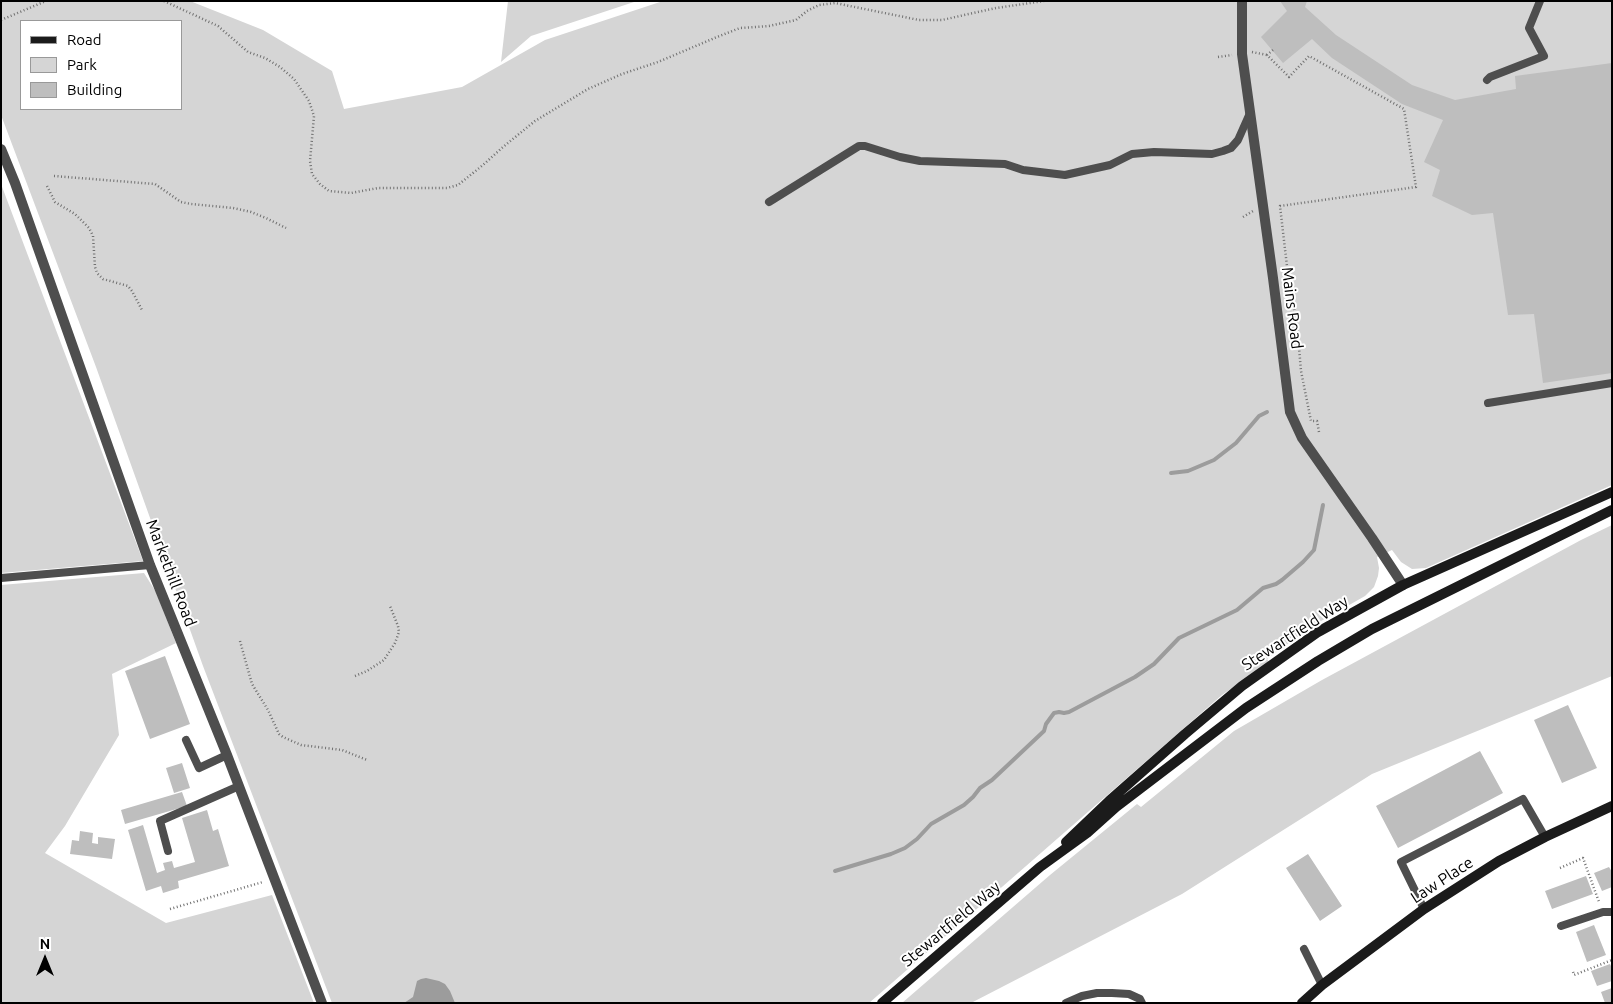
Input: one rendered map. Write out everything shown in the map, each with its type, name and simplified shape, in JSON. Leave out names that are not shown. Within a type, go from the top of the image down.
[{"type":"street","name":"Mains Road","points":[[1242,1],[1242,54],[1290,412],[1302,438],[1403,585]]},
{"type":"street","name":"Markethill Road","points":[[1,150],[15,183],[150,565],[239,786],[322,1003]]},
{"type":"street","name":"Stewartfield Way","points":[[882,1003],[1040,867],[1109,801],[1185,734],[1242,686],[1318,632],[1403,585],[1612,492]]},
{"type":"street","name":"Stewartfield Way","points":[[1040,867],[1088,833],[1116,807],[1246,708],[1318,661],[1380,625],[1612,510]]},
{"type":"street","name":"Law Place","points":[[1302,1003],[1322,985],[1424,909],[1499,861],[1612,806]]},
{"type":"lane","points":[[1487,80],[1490,77],[1544,56],[1529,28],[1540,1]]},
{"type":"lane","points":[[770,202],[858,146],[865,146],[920,161],[1005,164],[1023,170],[1065,175],[1110,164],[1132,154],[1154,152],[1212,154],[1223,151],[1231,148],[1238,140],[1250,113]]},
{"type":"lane","points":[[1488,403],[1612,383]]},
{"type":"lane","points":[[1,578],[150,565]]},
{"type":"lane","points":[[186,740],[199,768],[227,756]]},
{"type":"lane","points":[[168,851],[160,821],[239,786]]},
{"type":"lane","points":[[1424,909],[1401,862],[1523,798],[1545,837]]},
{"type":"lane","points":[[1561,926],[1603,912],[1612,912]]},
{"type":"lane","points":[[1304,949],[1322,985]]},
{"type":"lane","points":[[1066,1003],[1082,996],[1112,993],[1129,994],[1140,999],[1142,1003]]},
{"type":"path","points":[[1,20],[46,1]]},
{"type":"path","points":[[164,1],[218,26],[248,52],[265,58],[280,67],[294,79],[309,101],[314,116],[310,160],[312,174],[329,191],[351,193],[378,188],[447,188],[458,185],[535,121],[588,88],[740,28],[769,26],[796,20],[820,5],[835,3],[919,20],[942,20],[996,8],[1044,1]]},
{"type":"path","points":[[1273,50],[1267,55],[1289,77],[1308,56],[1404,109],[1416,186],[1280,206],[1288,275],[1297,324],[1301,371],[1311,421],[1317,421],[1319,432]]},
{"type":"path","points":[[54,176],[155,184],[181,202],[251,212],[286,228]]},
{"type":"path","points":[[47,186],[55,202],[76,214],[89,228],[93,236],[95,267],[102,279],[128,286],[142,310]]},
{"type":"path","points":[[355,676],[384,660],[395,643],[398,626],[390,606]]},
{"type":"path","points":[[240,641],[252,684],[268,710],[279,734],[301,745],[342,750],[367,760]]},
{"type":"path","points":[[1560,868],[1583,858],[1603,912]]},
{"type":"path","points":[[170,909],[274,879]]},
{"type":"path","points":[[1573,972],[1574,975],[1612,960]]},
{"type":"green space","points":[[1,1],[190,1],[263,30],[332,71],[344,109],[462,87],[545,40],[663,1],[1612,1],[1612,485],[1426,568],[1412,569],[1401,562],[1392,550],[1377,557],[1378,576],[1374,587],[1365,596],[1314,625],[1267,659],[1269,662],[1222,695],[869,1003],[332,1003],[203,666],[96,367],[1,115]]},
{"type":"green space","points":[[508,1],[637,1],[531,36],[501,62]]},
{"type":"green space","points":[[1,184],[143,561],[1,573]]},
{"type":"green space","points":[[1612,525],[1612,676],[1372,774],[1182,894],[971,1003],[902,1003],[1050,875],[1137,804],[1141,807],[1234,731],[1322,680]]},
{"type":"green space","points":[[144,573],[156,592],[176,643],[112,674],[119,735],[65,826],[45,853],[166,923],[272,895],[314,1003],[1,1003],[1,585]]},
{"type":"shaded area","points":[[426,978],[445,984],[455,1003],[404,1003],[413,997],[417,981]]},
{"type":"building","points":[[1280,1],[1307,1],[1305,7],[1336,35],[1412,85],[1455,100],[1516,89],[1515,76],[1612,63],[1612,373],[1543,383],[1534,314],[1508,315],[1493,213],[1472,215],[1432,196],[1440,170],[1424,162],[1443,120],[1402,104],[1332,58],[1312,39],[1283,63],[1261,37],[1287,11]]},
{"type":"building","points":[[165,656],[190,724],[150,739],[125,671]]},
{"type":"building","points":[[1568,705],[1597,768],[1562,783],[1534,720]]},
{"type":"building","points":[[1480,751],[1503,793],[1398,848],[1376,806]]},
{"type":"building","points":[[182,763],[190,788],[174,793],[166,768]]},
{"type":"building","points":[[182,792],[187,806],[125,824],[121,810]]},
{"type":"building","points":[[207,810],[213,831],[218,829],[229,866],[178,881],[179,888],[163,893],[161,886],[146,891],[128,830],[143,825],[157,873],[165,870],[163,863],[172,861],[174,868],[195,862],[182,818]]},
{"type":"building","points":[[80,831],[93,833],[92,843],[98,844],[98,837],[115,839],[112,859],[70,854],[72,840],[79,841]]},
{"type":"building","points":[[1308,854],[1342,906],[1320,921],[1286,868]]},
{"type":"building","points":[[1609,867],[1612,872],[1612,887],[1602,891],[1594,873]]},
{"type":"building","points":[[1586,876],[1593,894],[1552,909],[1545,891]]},
{"type":"building","points":[[1594,925],[1606,955],[1587,962],[1576,932]]},
{"type":"building","points":[[1610,964],[1612,968],[1612,981],[1597,986],[1591,971]]},
{"type":"building","points":[[1612,988],[1612,1003],[1605,1003],[1601,992]]},
{"type":"waterway","points":[[1171,473],[1188,471],[1214,460],[1236,443],[1259,416],[1267,412]]},
{"type":"waterway","points":[[835,871],[905,848],[917,839],[931,824],[964,805],[980,788],[992,780],[1044,731],[1046,724],[1054,713],[1069,712],[1135,677],[1154,664],[1179,638],[1237,610],[1263,588],[1282,580],[1314,550],[1323,505]]}]
